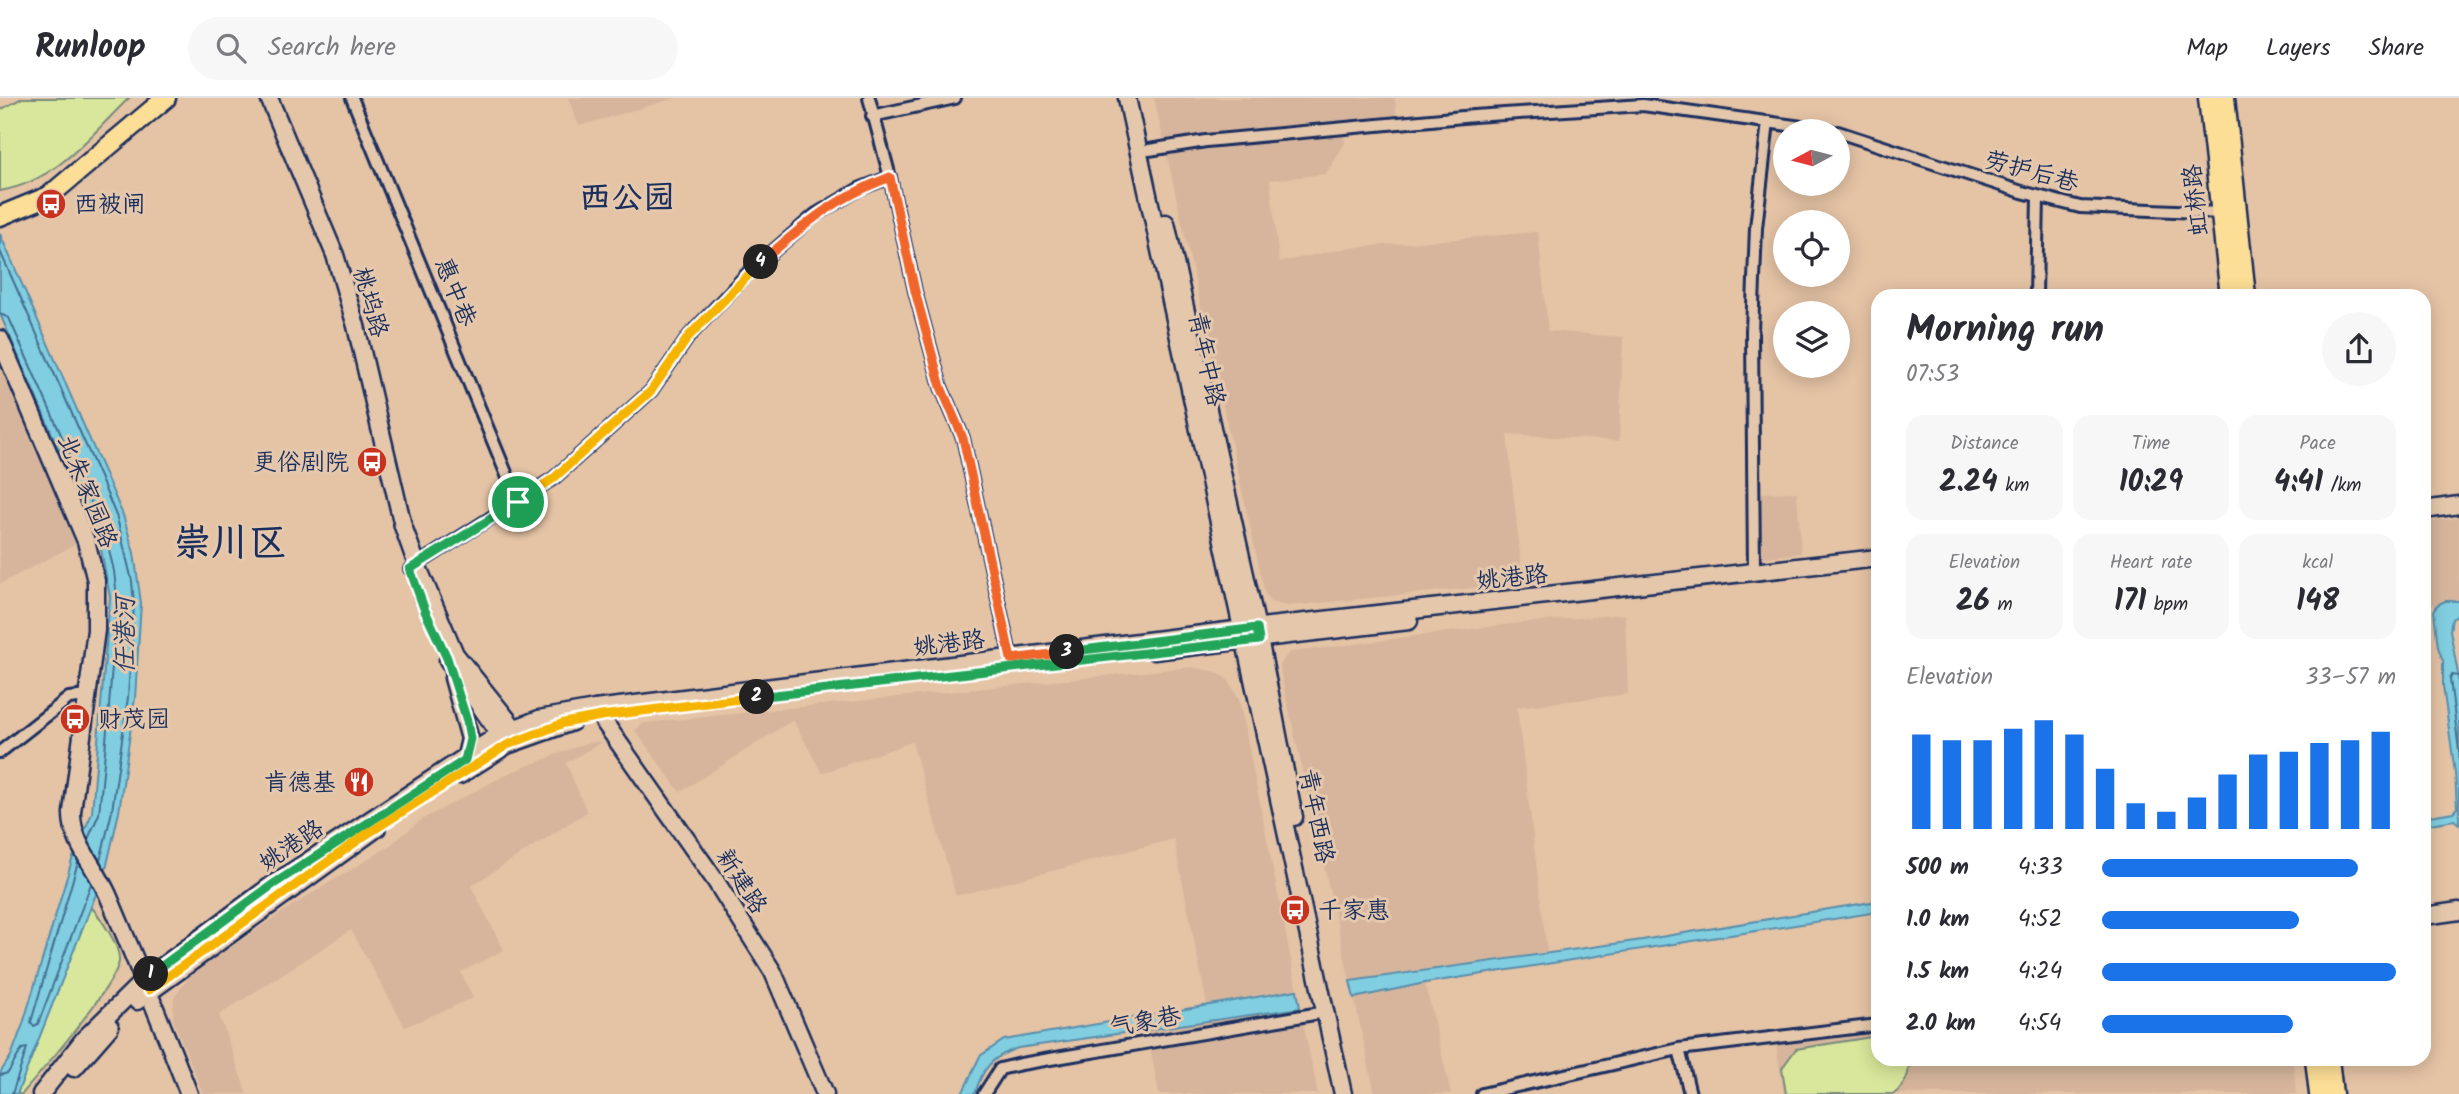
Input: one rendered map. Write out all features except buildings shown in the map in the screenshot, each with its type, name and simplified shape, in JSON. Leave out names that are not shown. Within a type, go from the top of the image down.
[{"type":"main road","points":[[2,210],[62,176],[125,119],[144,98]]},
{"type":"main road","points":[[2,210],[56,190],[166,98]]},
{"type":"main road","points":[[264,98],[279,121]]},
{"type":"main road","name":"桃坞路","points":[[269,98],[335,255],[356,326],[425,611],[447,658],[511,736]]},
{"type":"main road","name":"青年中路","points":[[1127,98],[1251,635]]},
{"type":"main road","name":"青年中路","points":[[1138,98],[1251,635]]},
{"type":"main road","name":"虹桥路","points":[[2208,98],[2229,289]]},
{"type":"main road","name":"虹桥路","points":[[2225,98],[2245,289]]},
{"type":"main road","name":"北朱家园路","points":[[0,340],[93,558],[97,608],[72,812],[75,835],[107,892],[147,985]]},
{"type":"main road","points":[[2431,498],[2459,495]]},
{"type":"main road","points":[[2431,509],[2459,505]]},
{"type":"main road","name":"姚港路","points":[[147,985],[538,719],[1871,559]]},
{"type":"main road","name":"桃坞路","points":[[413,567],[455,654],[511,736]]},
{"type":"main road","name":"姚港路","points":[[598,712],[1011,659],[1871,569]]},
{"type":"main road","name":"青年西路","points":[[1251,635],[1342,1094]]},
{"type":"main road","name":"青年西路","points":[[1251,635],[1353,1094]]},
{"type":"main road","points":[[447,658],[470,739],[465,760]]},
{"type":"main road","name":"新建路","points":[[598,712],[715,880],[773,972],[825,1094]]},
{"type":"main road","name":"姚港路","points":[[147,985],[272,885],[465,760],[511,736]]},
{"type":"main road","points":[[2431,915],[2459,911]]},
{"type":"main road","points":[[41,1094],[84,1039],[147,985]]},
{"type":"main road","points":[[52,1094],[147,985]]},
{"type":"main road","points":[[147,985],[189,1094]]},
{"type":"main road","points":[[2316,1066],[2319,1094]]},
{"type":"main road","points":[[2330,1066],[2333,1094]]},
{"type":"street","points":[[354,100],[368,98]]},
{"type":"street","points":[[869,98],[938,375],[963,438],[1011,659]]},
{"type":"street","points":[[872,116],[955,98]]},
{"type":"street","name":"惠中巷","points":[[354,100],[518,502]]},
{"type":"street","points":[[1149,150],[1206,141],[1643,101],[1773,123]]},
{"type":"street","points":[[1754,572],[1752,331],[1756,228],[1768,122]]},
{"type":"street","name":"劳护后巷","points":[[1850,136],[2038,197],[2080,207],[2222,214]]},
{"type":"street","points":[[413,567],[554,478],[651,391],[689,336],[749,272],[815,215],[859,189],[890,177]]},
{"type":"street","points":[[2036,289],[2038,197]]},
{"type":"street","points":[[0,752],[69,698],[88,696]]},
{"type":"street","name":"气象巷","points":[[984,1094],[1000,1069],[1326,1012]]},
{"type":"street","points":[[1482,1094],[1679,1049],[1871,1026]]},
{"type":"street","points":[[1679,1049],[1690,1094]]},
{"type":"shaded area","points":[[568,98],[676,98],[579,126]]},
{"type":"shaded area","points":[[1154,98],[1395,98],[1396,116],[1343,123],[1345,143],[1326,174],[1270,180],[1279,262],[1348,248],[1538,232],[1548,331],[1623,337],[1619,441],[1507,434],[1523,583],[1288,606],[1270,602],[1265,593]]},
{"type":"shaded area","points":[[0,367],[80,542],[0,584]]},
{"type":"shaded area","points":[[1797,492],[1801,553],[1758,558],[1759,493]]},
{"type":"shaded area","points":[[2459,518],[2459,601],[2431,605],[2431,521]]},
{"type":"shaded area","points":[[1625,614],[1628,694],[1517,707],[1547,952],[1350,981],[1281,675],[1280,665],[1287,655],[1291,652],[1511,624]]},
{"type":"shaded area","points":[[1192,667],[1217,672],[1229,681],[1239,699],[1297,990],[1207,1005],[1174,839],[956,896],[912,742],[822,773],[793,720],[680,792],[635,730],[644,723]]},
{"type":"shaded area","points":[[603,741],[566,763],[587,812],[471,886],[504,950],[461,972],[473,998],[405,1027],[351,930],[219,1015],[247,1094],[203,1094],[173,1019],[174,998],[191,974],[290,907],[388,847],[421,820],[509,773],[586,743]]},
{"type":"shaded area","points":[[1425,983],[1451,1094],[1375,1094],[1354,998]]},
{"type":"shaded area","points":[[1300,1008],[1318,1094],[1159,1094],[1147,1030]]},
{"type":"shaded area","points":[[1871,1032],[1871,1066],[2294,1066],[2296,1094],[1784,1094],[1776,1044]]},
{"type":"green space","points":[[22,98],[129,98],[56,167],[39,178],[0,191],[0,110]]},
{"type":"green space","points":[[90,905],[113,940],[119,962],[105,990],[76,1029],[22,1094],[17,1094]]},
{"type":"green space","points":[[1871,1037],[1871,1066],[1909,1066],[1909,1069],[1901,1087],[1894,1094],[1786,1094],[1782,1068],[1796,1049]]},
{"type":"water","name":"任港河","points":[[0,234],[123,515],[134,553],[141,603],[135,698],[119,812],[106,869],[17,1094],[0,1094],[0,1073],[11,1056],[23,1024],[72,860],[92,813],[110,597],[100,544],[0,314]]},
{"type":"water","points":[[2445,601],[2459,601],[2459,615],[2452,619],[2450,630],[2458,674],[2459,824],[2454,820],[2431,824],[2431,816],[2453,812],[2457,808],[2443,686],[2443,661],[2438,647],[2434,611],[2437,605]]},
{"type":"water","points":[[1871,902],[1871,913],[1425,983],[1354,998],[1350,981],[1642,940]]},
{"type":"water","points":[[1297,990],[1300,1008],[1018,1048],[990,1064],[981,1077],[975,1094],[962,1094],[980,1056],[1004,1040]]},
{"type":"place","name":"西被闸","points":[[51,204]]},
{"type":"place","name":"更俗剧院","points":[[372,462]]},
{"type":"place","name":"财茂园","points":[[75,719]]},
{"type":"place","name":"肯德基","points":[[359,782]]},
{"type":"place","name":"千家惠","points":[[1295,910]]},
{"type":"district","name":"西公园","points":[[627,197]]},
{"type":"district","name":"崇川区","points":[[230,542]]},
{"type":"route","points":[[890,177],[915,291],[941,387],[963,438],[1011,659],[1243,629],[1257,628],[1259,640],[778,694],[564,723],[507,745],[364,836],[149,990],[144,980],[272,885],[465,760],[470,739],[467,721],[447,658],[425,611],[410,569],[518,502],[554,478],[651,391],[689,336],[749,272],[815,215],[859,189],[890,177]]}]
